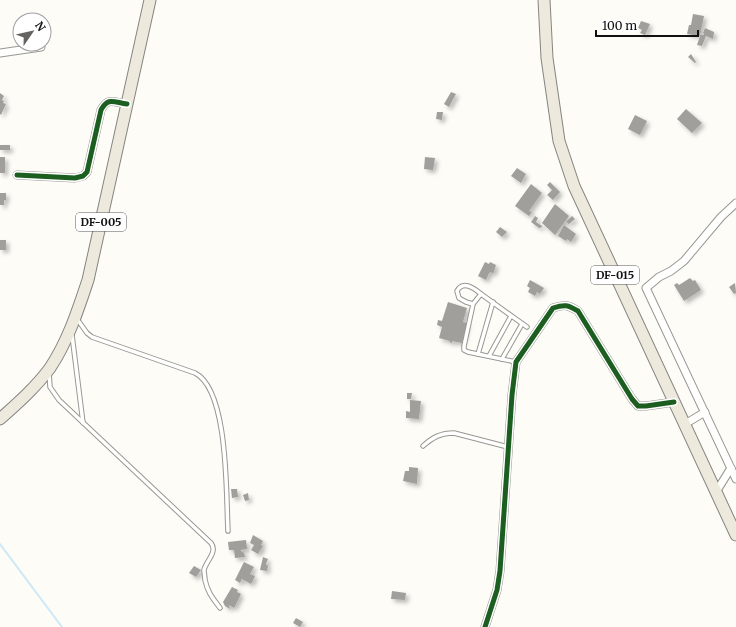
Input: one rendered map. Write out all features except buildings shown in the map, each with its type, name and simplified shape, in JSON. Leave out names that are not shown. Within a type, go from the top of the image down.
[{"type":"main road","name":"DF-005","points":[[0,419],[25,397],[49,368],[63,346],[76,318],[88,280],[150,0]]},
{"type":"main road","name":"DF-015","points":[[544,0],[547,58],[560,141],[574,186],[736,535]]},
{"type":"street","points":[[0,53],[12,51]]},
{"type":"street","points":[[17,175],[75,178],[83,176],[87,172],[101,110],[105,103],[108,101],[127,104]]},
{"type":"street","points":[[736,204],[721,217],[684,261],[671,271],[659,277],[646,288],[736,479]]},
{"type":"street","points":[[486,627],[497,590],[500,571],[508,447],[516,362],[553,308],[560,305],[568,305],[578,311],[632,399],[638,406],[674,402]]},
{"type":"street","points":[[685,424],[705,412]]},
{"type":"street","points":[[716,492],[731,468]]},
{"type":"lane","points":[[474,304],[459,298],[456,291],[458,288],[461,286],[471,287],[527,327]]},
{"type":"lane","points":[[481,294],[474,304],[464,348],[466,351],[516,362]]},
{"type":"lane","points":[[478,354],[493,302]]},
{"type":"lane","points":[[489,356],[511,316]]},
{"type":"lane","points":[[76,318],[89,335],[195,373],[199,375],[207,385],[218,413],[223,439],[228,531]]},
{"type":"lane","points":[[502,359],[522,324]]},
{"type":"lane","points":[[71,328],[83,423]]},
{"type":"lane","points":[[49,368],[50,387],[53,393],[211,543],[213,546],[213,551],[205,568],[204,574],[208,593],[220,608]]},
{"type":"lane","points":[[422,446],[438,435],[454,433],[508,447]]},
{"type":"waterway","points":[[0,544],[62,627]]},
{"type":"cycle path","points":[[17,175],[75,178],[83,176],[87,172],[101,110],[106,103],[111,101],[127,104]]},
{"type":"cycle path","points":[[485,627],[497,590],[500,571],[512,395],[516,362],[553,308],[566,306],[572,307],[578,311],[632,399],[638,406],[674,402]]}]
